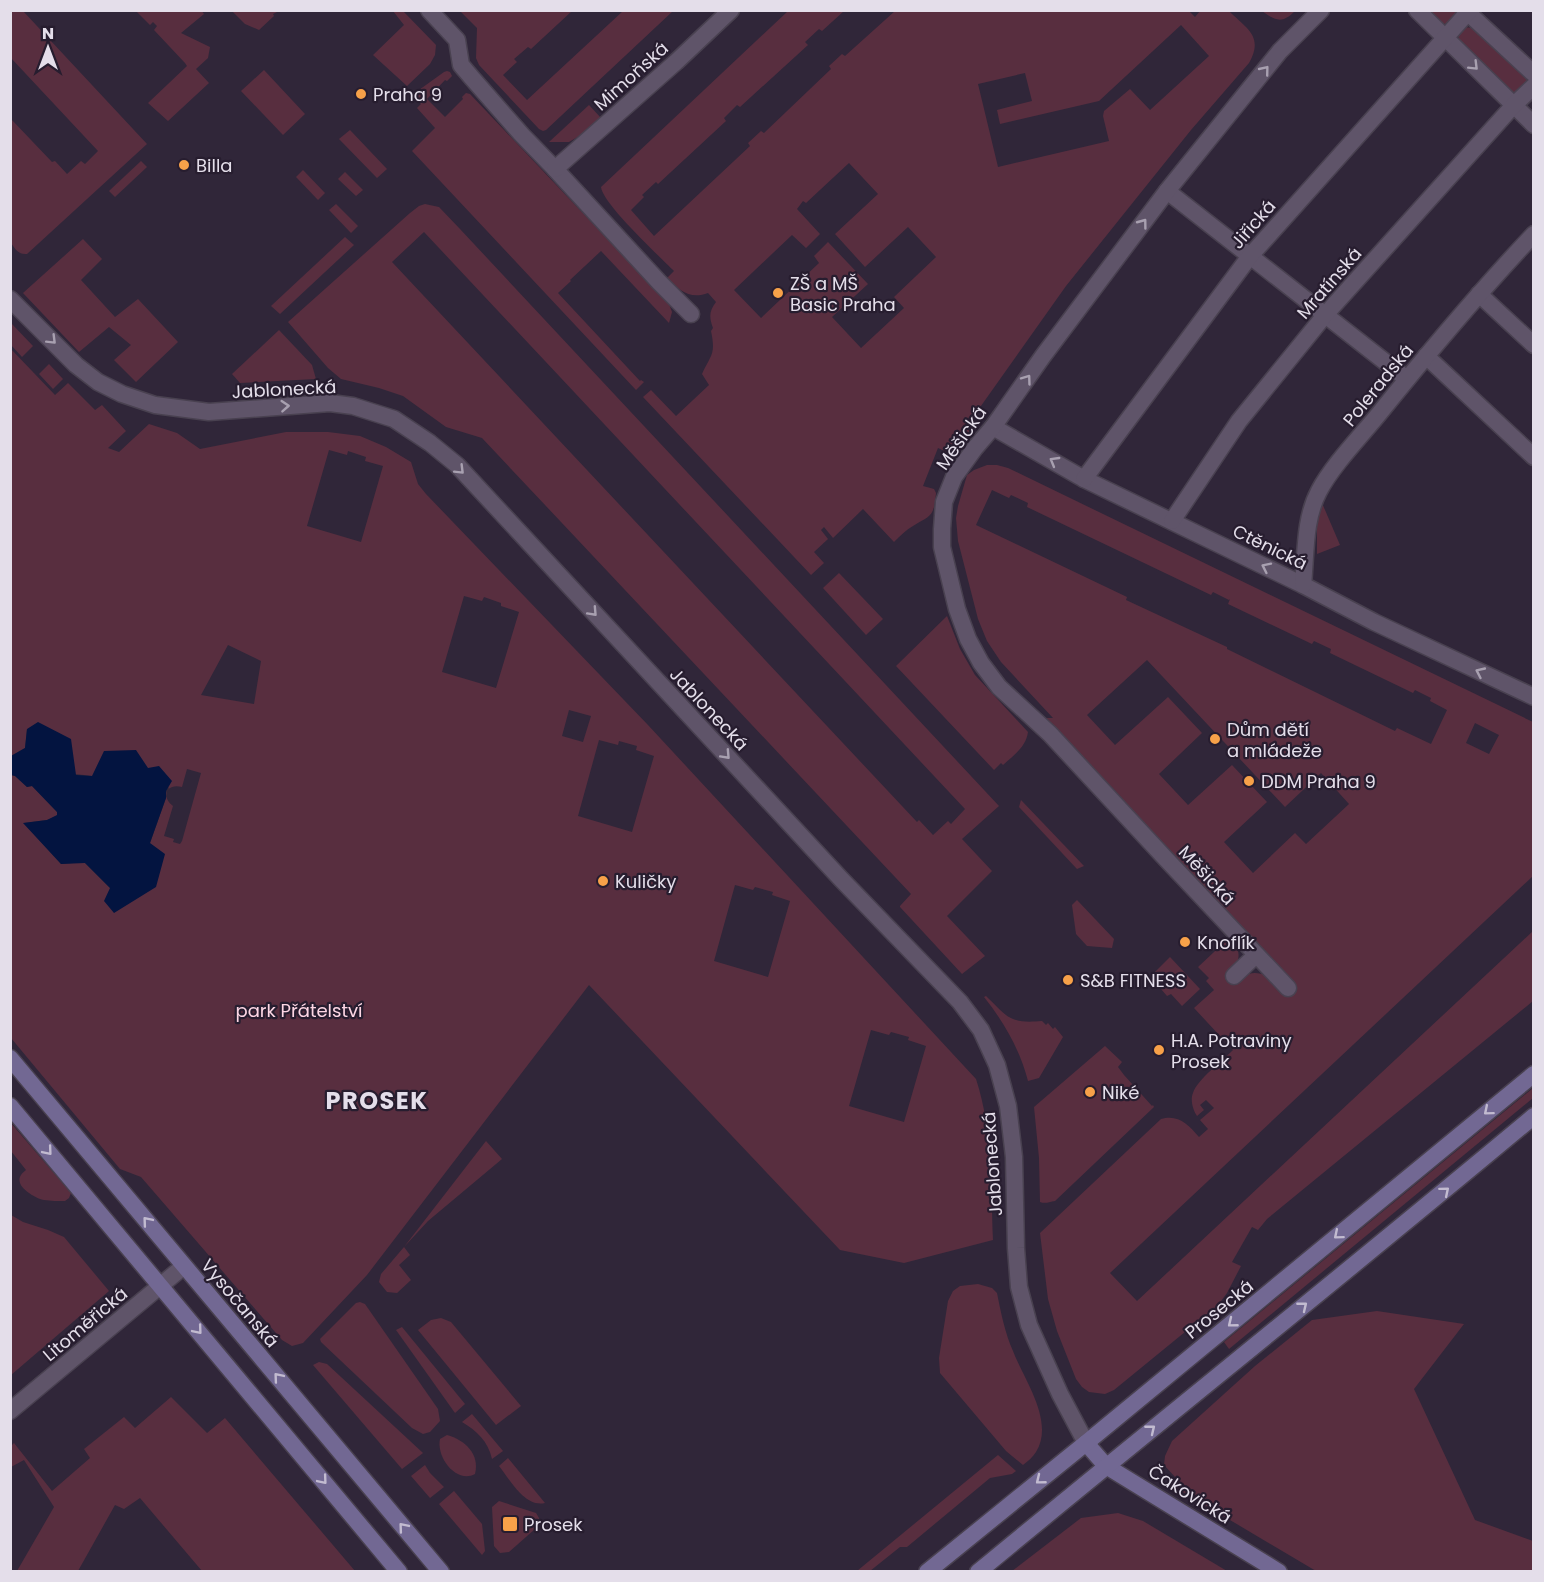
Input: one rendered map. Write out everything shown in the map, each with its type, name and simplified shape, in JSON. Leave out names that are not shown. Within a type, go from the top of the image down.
[{"type":"main road","name":"Vysočanská","points":[[10,1058],[441,1572]]},
{"type":"main road","name":"Prosecká","points":[[927,1572],[1533,1074]]},
{"type":"main road","points":[[10,1106],[399,1572]]},
{"type":"main road","points":[[978,1572],[1400,1228],[1533,1116]]},
{"type":"main road","name":"Čakovická","points":[[1086,1443],[1106,1466],[1279,1572]]},
{"type":"street","points":[[429,10],[457,39],[461,65],[522,135],[691,314]]},
{"type":"street","name":"Mimoňská","points":[[555,169],[602,129],[731,10]]},
{"type":"street","name":"Měšická","points":[[1288,988],[1050,734],[999,687],[981,663],[968,639],[957,609],[942,546],[944,502],[954,477],[1167,190],[1280,51],[1321,10]]},
{"type":"street","points":[[1417,10],[1533,125]]},
{"type":"street","points":[[1468,11],[1533,74]]},
{"type":"street","name":"Jiřická","points":[[1084,478],[1250,256],[1468,11]]},
{"type":"street","name":"Mratínská","points":[[1172,521],[1239,421],[1325,315],[1533,86]]},
{"type":"street","points":[[1167,190],[1407,379]]},
{"type":"street","name":"Poleradská","points":[[1303,585],[1309,518],[1319,491],[1426,356],[1479,294],[1531,241]]},
{"type":"street","points":[[1479,294],[1533,345]]},
{"type":"street","name":"Jablonecká","points":[[10,299],[76,365],[98,382],[122,394],[155,405],[209,412],[330,403],[352,406],[394,419],[457,465],[841,879],[960,1002],[981,1030],[997,1065],[1008,1106],[1014,1157],[1019,1287],[1029,1325],[1059,1394],[1086,1443]]},
{"type":"street","points":[[1426,356],[1533,457]]},
{"type":"street","name":"Ctěnická","points":[[993,427],[1084,478],[1374,622],[1533,697]]},
{"type":"street","points":[[1234,976],[1256,955]]},
{"type":"street","name":"Litoměřická","points":[[10,1411],[184,1266]]},
{"type":"green space","points":[[11,10],[23,11],[147,144],[27,254],[19,253],[11,243],[11,119],[52,162],[55,161],[67,174],[81,161],[85,164],[98,151],[11,58]]},
{"type":"green space","points":[[201,10],[204,14],[181,33],[210,47],[208,58],[196,69],[209,83],[168,121],[148,103],[187,66],[154,30],[157,26],[153,22],[150,25],[136,11]]},
{"type":"green space","points":[[1188,10],[1195,17],[1200,11],[1229,11],[1247,28],[1254,39],[1255,46],[1249,63],[1191,130],[1066,286],[971,420],[974,425],[954,453],[938,448],[923,486],[934,489],[936,493],[933,511],[894,542],[863,509],[833,538],[824,527],[821,530],[828,539],[814,552],[824,563],[811,575],[643,397],[651,390],[676,416],[709,385],[702,374],[713,350],[711,331],[713,328],[710,314],[716,302],[708,293],[696,295],[685,293],[667,278],[674,271],[621,217],[604,195],[601,187],[788,11],[844,11],[822,31],[819,29],[805,42],[808,45],[740,107],[737,105],[724,118],[726,121],[658,184],[656,182],[642,195],[644,197],[631,210],[654,236],[750,146],[748,143],[761,131],[764,133],[831,69],[829,66],[842,54],[845,56],[895,11]],"holes":[[[1181,25],[1209,56],[1150,110],[1130,89],[1104,111],[1103,116],[1109,141],[998,167],[978,84],[1025,73],[1032,101],[997,110],[1000,124],[1099,101]],[[849,163],[878,194],[835,234],[865,267],[908,227],[936,257],[894,297],[904,308],[861,348],[832,317],[868,284],[828,242],[814,256],[819,263],[761,318],[734,290],[792,235],[806,248],[820,234],[797,209],[803,201],[806,203]]]},
{"type":"green space","points":[[232,11],[279,11],[273,14],[274,16],[259,30],[245,24]]},
{"type":"green space","points":[[393,11],[403,11],[436,45],[435,55],[430,64],[407,86],[373,55],[404,25]]},
{"type":"green space","points":[[460,11],[572,11],[531,49],[528,47],[514,59],[517,62],[503,75],[527,100],[623,11],[673,11],[543,131],[479,65],[476,58],[477,28]]},
{"type":"green space","points":[[1262,11],[1295,11],[1279,20]]},
{"type":"green space","points":[[1428,11],[1455,11],[1456,19],[1452,23],[1443,24]]},
{"type":"green space","points":[[1464,27],[1473,28],[1526,77],[1527,85],[1520,93],[1513,93],[1459,43],[1458,34]]},
{"type":"green space","points":[[264,70],[305,114],[283,135],[241,91]]},
{"type":"green space","points":[[447,71],[452,76],[427,99],[445,117],[466,93],[470,94],[669,304],[672,312],[669,323],[601,251],[558,293],[640,381],[644,382],[636,390],[412,151],[435,128],[417,108],[421,104],[412,95]]},
{"type":"green space","points":[[589,105],[601,118],[569,142],[549,142]]},
{"type":"green space","points":[[350,130],[387,169],[377,178],[339,139]]},
{"type":"green space","points":[[141,161],[147,167],[115,197],[109,191]]},
{"type":"green space","points":[[303,170],[325,193],[318,200],[296,177]]},
{"type":"green space","points":[[345,172],[363,190],[356,196],[338,179]]},
{"type":"green space","points":[[336,204],[358,226],[351,233],[329,210]]},
{"type":"green space","points":[[425,204],[439,207],[999,806],[962,839],[992,871],[947,916],[985,956],[962,974],[900,907],[911,894],[482,438],[446,427],[403,396],[341,379],[328,368],[288,322],[419,206]],"holes":[[[424,232],[965,809],[951,824],[948,821],[933,835],[919,820],[917,822],[392,262]]]},
{"type":"green space","points":[[345,237],[354,245],[280,314],[271,306]]},
{"type":"green space","points":[[83,239],[102,259],[81,280],[115,317],[138,299],[178,342],[136,382],[114,360],[131,345],[109,327],[79,352],[23,293]]},
{"type":"green space","points":[[11,323],[33,346],[22,357],[11,345]]},
{"type":"green space","points":[[279,330],[312,365],[316,379],[240,383],[232,374]]},
{"type":"green space","name":"park Přátelství","points":[[10,348],[55,395],[68,383],[95,410],[102,405],[126,431],[108,448],[119,452],[149,424],[177,433],[200,449],[286,432],[328,432],[360,436],[386,447],[411,462],[418,484],[426,494],[648,725],[976,1079],[986,1118],[993,1240],[904,1263],[840,1250],[589,985],[367,1275],[303,1343],[292,1346],[282,1340],[141,1177],[120,1169],[11,1038],[11,775],[27,787],[32,786],[57,812],[57,816],[47,820],[24,823],[61,864],[84,862],[110,888],[150,843],[166,796],[173,806],[164,836],[180,844],[201,773],[187,769],[182,787],[172,787],[167,792],[169,788],[148,769],[92,776],[75,774],[27,729],[25,748],[11,756]],"holes":[[[329,450],[347,455],[348,451],[366,457],[365,461],[383,466],[361,542],[307,526]],[[464,596],[482,601],[484,597],[519,612],[496,688],[442,672]],[[228,645],[261,661],[254,704],[201,695]],[[569,710],[591,716],[583,742],[562,736]],[[599,740],[618,745],[619,741],[637,746],[636,750],[654,756],[632,832],[578,816]],[[735,885],[773,892],[772,895],[790,901],[768,977],[714,961]],[[871,1030],[909,1037],[908,1040],[926,1046],[904,1122],[849,1106]]]},
{"type":"green space","points":[[49,364],[63,379],[53,389],[39,374]]},
{"type":"green space","points":[[987,465],[1008,468],[1533,722],[1533,876],[1110,1273],[1137,1301],[1533,931],[1533,1001],[1267,1219],[1258,1230],[1252,1227],[1232,1262],[1241,1266],[1218,1305],[1114,1390],[1105,1394],[1089,1392],[1076,1379],[1057,1331],[1048,1299],[1040,1233],[1161,1119],[1178,1119],[1199,1137],[1208,1129],[1200,1120],[1214,1108],[1206,1100],[1200,1105],[1204,1110],[1197,1116],[1192,1105],[1193,1093],[1205,1076],[1233,1050],[1194,1008],[1214,990],[1206,981],[1209,978],[1198,967],[1229,938],[1220,928],[1223,926],[1238,952],[1236,963],[1225,977],[1231,985],[1252,973],[1268,976],[1133,816],[1122,798],[1046,718],[1053,718],[1001,662],[987,641],[978,619],[958,541],[956,518],[967,475]],"holes":[[[992,490],[1028,503],[1027,507],[1211,595],[1213,592],[1230,599],[1228,604],[1312,644],[1314,641],[1331,649],[1330,653],[1413,693],[1415,690],[1431,698],[1430,701],[1447,710],[1431,744],[1397,728],[1395,731],[1227,647],[1126,600],[1127,597],[976,525]],[[1147,660],[1285,807],[1321,773],[1349,804],[1306,844],[1295,833],[1253,873],[1224,842],[1267,802],[1232,765],[1188,805],[1159,774],[1202,733],[1168,697],[1115,745],[1087,715]],[[1475,723],[1499,735],[1489,754],[1466,743]]]},
{"type":"green space","points":[[1322,503],[1340,545],[1317,554],[1317,513]]},
{"type":"green space","points":[[839,573],[883,619],[866,635],[823,588]]},
{"type":"green space","points":[[947,616],[960,649],[975,675],[1028,732],[1019,750],[994,770],[896,666]]},
{"type":"green space","points":[[1021,800],[1084,866],[1077,869],[1019,807]]},
{"type":"green space","points":[[1077,900],[1114,939],[1112,948],[1087,946],[1076,934],[1072,905]]},
{"type":"green space","points":[[1170,957],[1200,989],[1182,1006],[1171,994],[1167,996],[1161,989],[1163,986],[1152,975]]},
{"type":"green space","points":[[986,996],[1010,1018],[1031,1022],[1042,1021],[1046,1025],[1048,1023],[1053,1029],[1055,1027],[1063,1037],[1039,1078],[1028,1081],[1016,1047],[1005,1026],[984,997]]},
{"type":"green space","points":[[1105,1046],[1122,1062],[1118,1067],[1124,1075],[1154,1107],[1055,1201],[1040,1202],[1034,1107]]},
{"type":"green space","points":[[1533,1088],[1533,1098],[1229,1349],[1224,1342]]},
{"type":"green space","points":[[10,1122],[71,1193],[65,1201],[41,1199],[30,1194],[21,1186],[20,1177],[26,1170],[11,1151]]},
{"type":"green space","points":[[486,1141],[502,1159],[428,1221],[404,1247]]},
{"type":"green space","points":[[11,1215],[23,1222],[64,1237],[109,1291],[11,1375]]},
{"type":"green space","points":[[404,1247],[410,1255],[399,1265],[411,1280],[397,1293],[387,1292],[379,1282],[381,1274]]},
{"type":"green space","points":[[978,1284],[992,1288],[997,1293],[1008,1337],[1040,1414],[1041,1440],[1035,1454],[1023,1465],[1006,1451],[940,1373],[939,1358],[948,1301],[953,1291],[960,1286]]},
{"type":"green space","points":[[356,1303],[365,1304],[438,1409],[440,1421],[430,1432],[423,1434],[412,1428],[321,1342],[320,1339]]},
{"type":"green space","points":[[1377,1311],[1464,1324],[1414,1389],[1475,1520],[1533,1541],[1533,1571],[1316,1571],[1176,1488],[1176,1478],[1164,1465],[1165,1456],[1172,1441],[1255,1366],[1312,1320]]},
{"type":"green space","points":[[441,1318],[451,1322],[521,1406],[496,1425],[418,1330],[431,1320]]},
{"type":"green space","points":[[402,1327],[465,1404],[455,1413],[396,1330]]},
{"type":"green space","points":[[319,1362],[327,1364],[423,1453],[402,1469],[313,1365]]},
{"type":"green space","points":[[171,1397],[207,1433],[225,1418],[355,1571],[202,1571],[140,1498],[124,1509],[115,1505],[78,1571],[17,1571],[54,1507],[24,1460],[11,1467],[11,1446],[14,1443],[52,1491],[90,1458],[84,1449],[124,1417],[135,1428]]},
{"type":"green space","points":[[472,1414],[503,1451],[492,1459],[481,1437],[462,1422]]},
{"type":"green space","points":[[447,1435],[460,1440],[470,1449],[475,1460],[475,1474],[461,1475],[444,1461],[440,1439]]},
{"type":"green space","points":[[998,1455],[1016,1471],[1012,1474],[990,1478],[907,1547],[900,1547],[870,1571],[857,1571]]},
{"type":"green space","points":[[508,1458],[545,1503],[531,1501],[513,1485],[499,1466]]},
{"type":"green space","points":[[425,1465],[444,1487],[430,1498],[411,1476]]},
{"type":"green space","points":[[454,1491],[482,1524],[485,1551],[482,1555],[439,1504]]},
{"type":"green space","points":[[499,1501],[536,1513],[539,1518],[535,1529],[509,1552],[500,1553],[494,1546],[492,1507]]},
{"type":"green space","points":[[1118,1513],[1143,1521],[1227,1571],[1012,1571],[1081,1518]]},
{"type":"water","points":[[38,722],[71,739],[76,775],[92,776],[104,751],[136,750],[148,768],[159,766],[172,781],[166,791],[166,798],[150,843],[165,854],[156,887],[114,913],[104,901],[110,888],[85,863],[61,864],[23,823],[47,820],[57,815],[57,812],[32,786],[27,787],[11,775],[11,756],[25,748],[27,729]]},
{"type":"place","name":"Praha 9","points":[[361,94]]},
{"type":"place","name":"Billa","points":[[184,165]]},
{"type":"place","name":"ZŠ a MŠ Basic Praha","points":[[778,293]]},
{"type":"place","name":"Dům dětí a mládeže","points":[[1215,739]]},
{"type":"place","name":"DDM Praha 9","points":[[1249,781]]},
{"type":"place","name":"Kuličky","points":[[603,881]]},
{"type":"place","name":"Knoflík","points":[[1185,942]]},
{"type":"place","name":"S&B FITNESS","points":[[1068,980]]},
{"type":"place","name":"H.A. Potraviny Prosek","points":[[1159,1050]]},
{"type":"place","name":"Niké","points":[[1090,1092]]},
{"type":"place","name":"Prosek","points":[[510,1524]]},
{"type":"district","name":"PROSEK","points":[[377,1100]]}]
